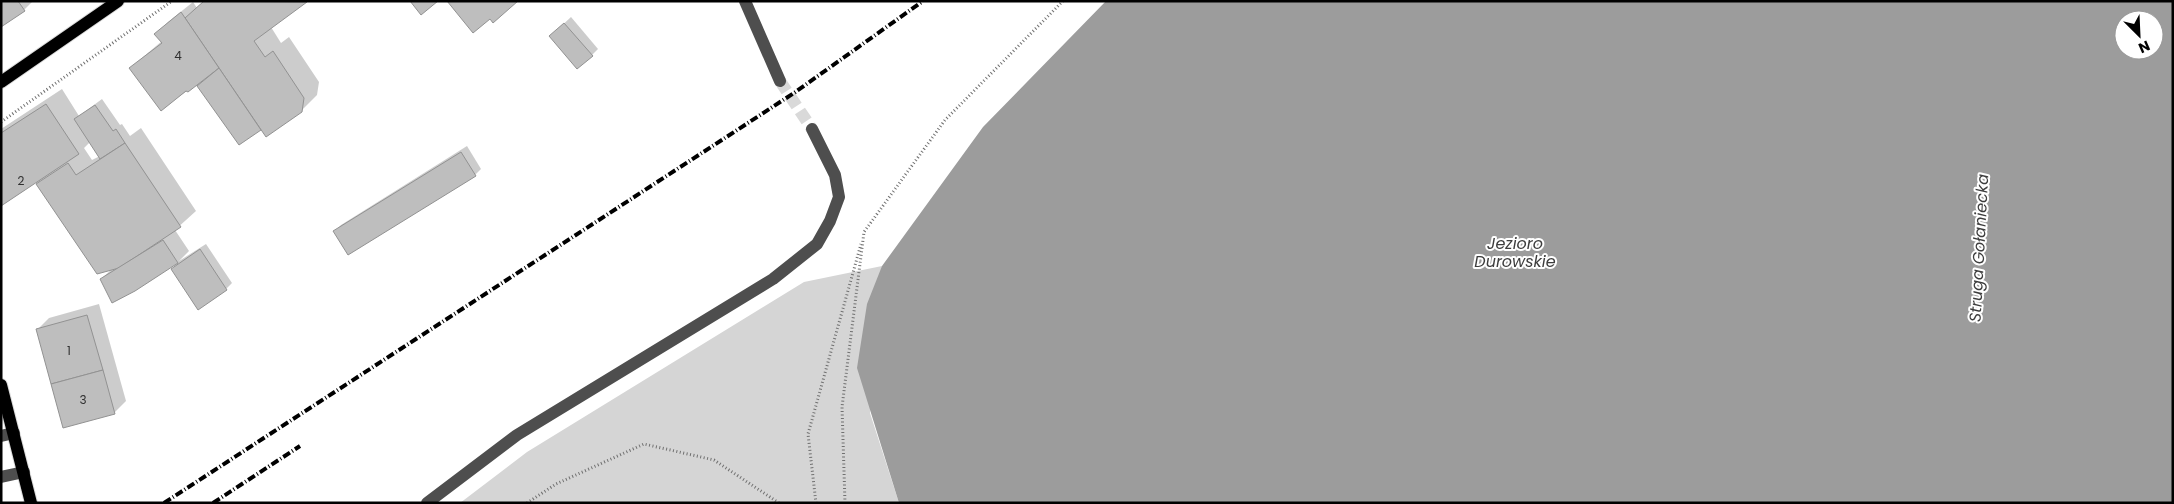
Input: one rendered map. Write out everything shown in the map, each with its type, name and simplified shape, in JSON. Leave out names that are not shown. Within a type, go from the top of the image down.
[{"type":"main road","points":[[1,82],[118,1]]},
{"type":"main road","points":[[1,385],[31,503]]},
{"type":"street","points":[[745,1],[780,81]]},
{"type":"street","points":[[427,503],[517,434],[773,279],[817,244],[830,221],[839,198],[835,175],[812,129]]},
{"type":"street","points":[[1,436],[14,433]]},
{"type":"street","points":[[1,477],[24,472]]},
{"type":"path","points":[[1,122],[172,1]]},
{"type":"path","points":[[816,503],[808,434],[864,232],[946,120],[1063,1]]},
{"type":"path","points":[[845,503],[842,407],[864,232]]},
{"type":"path","points":[[528,503],[556,484],[644,444],[714,460],[779,503]]},
{"type":"shaded area","points":[[882,266],[870,413],[899,503],[460,503],[527,452],[804,282]]},
{"type":"water","name":"Jezioro Durowskie","points":[[1106,1],[2173,1],[2173,503],[899,503],[857,368],[867,304],[882,266],[983,127]]},
{"type":"building","points":[[1,1],[18,1],[25,11],[1,27]]},
{"type":"building","points":[[204,1],[307,2],[254,41],[265,57],[273,51],[304,98],[302,112],[266,137],[185,18]]},
{"type":"building","points":[[410,1],[438,1],[421,15]]},
{"type":"building","points":[[447,1],[518,1],[493,23],[490,19],[473,33]]},
{"type":"building","points":[[181,12],[219,68],[161,111],[129,68],[162,43],[154,34]]},
{"type":"building","points":[[564,23],[593,56],[577,69],[549,36]]},
{"type":"building","points":[[219,68],[261,130],[239,145],[197,86]]},
{"type":"building","points":[[46,104],[79,154],[1,206],[1,133]]},
{"type":"building","points":[[95,105],[113,131],[116,129],[125,143],[100,159],[74,119]]},
{"type":"building","points":[[125,143],[181,227],[119,268],[97,274],[36,184],[68,163],[76,175]]},
{"type":"building","points":[[461,152],[476,176],[348,255],[333,231]]},
{"type":"building","points":[[163,240],[178,263],[135,291],[112,303],[100,279]]},
{"type":"building","points":[[200,249],[227,290],[198,310],[171,269]]},
{"type":"building","points":[[87,315],[103,370],[51,384],[36,329]]},
{"type":"building","points":[[103,370],[115,414],[63,428],[51,384]]},
{"type":"tunnel","points":[[780,81],[812,129]]},
{"type":"railway","points":[[164,503],[794,93],[923,1]]},
{"type":"railway","points":[[213,503],[300,446]]},
{"type":"water label","name":"Struga Gołaniecka","points":[[1979,248]]}]
